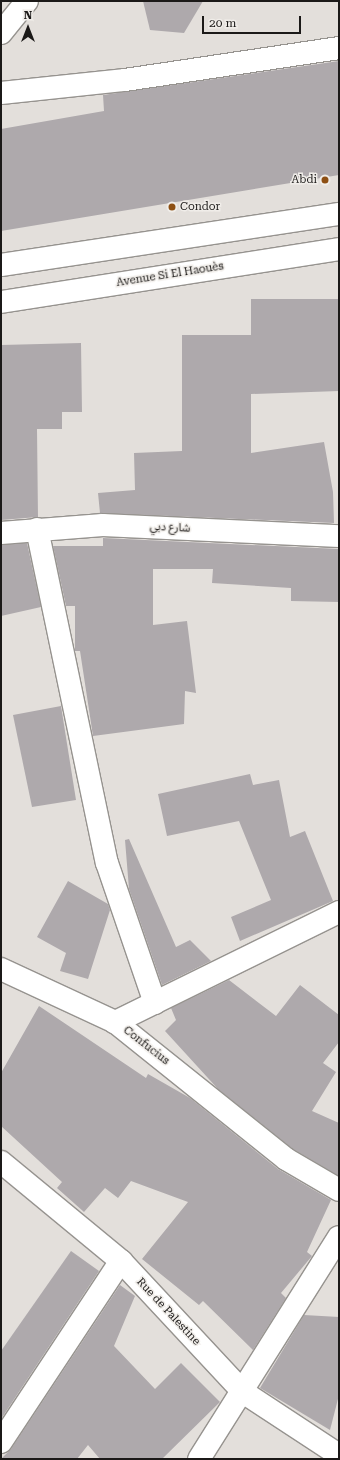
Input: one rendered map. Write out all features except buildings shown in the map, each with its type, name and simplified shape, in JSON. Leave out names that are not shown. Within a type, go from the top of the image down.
[{"type":"street","points":[[1,33],[27,1]]},
{"type":"street","points":[[1,93],[125,80],[339,48]]},
{"type":"street","points":[[1,265],[339,214]]},
{"type":"street","name":"Avenue Si El Haouès","points":[[1,302],[339,249]]},
{"type":"street","name":"شارع دبي","points":[[1,533],[103,525],[339,536]]},
{"type":"street","points":[[37,529],[107,863],[155,1003]]},
{"type":"street","name":"Confucius","points":[[339,912],[115,1022],[286,1159],[339,1190]]},
{"type":"street","points":[[1,969],[115,1022]]},
{"type":"street","name":"Rue de Palestine","points":[[1,1162],[121,1261],[243,1392],[339,1455]]},
{"type":"street","points":[[199,1459],[243,1392],[339,1236]]},
{"type":"street","points":[[1,1442],[121,1261]]},
{"type":"place","name":"Abdi","points":[[325,180]]},
{"type":"place","name":"Condor","points":[[172,207]]}]
